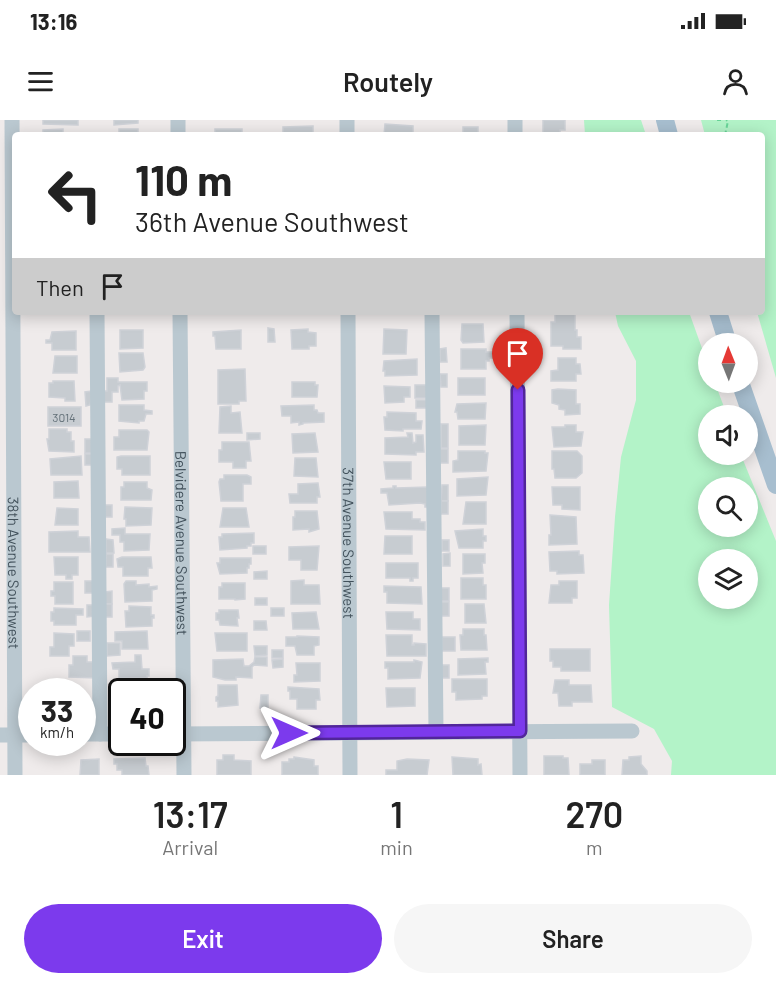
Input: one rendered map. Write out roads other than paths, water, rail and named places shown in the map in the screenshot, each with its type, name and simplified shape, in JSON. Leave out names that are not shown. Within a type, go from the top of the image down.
[{"type":"main road","points":[[719,315],[725,333]]},
{"type":"main road","points":[[744,393],[776,484]]},
{"type":"street","name":"38th Avenue Southwest","points":[[12,120],[8,735],[15,775]]},
{"type":"street","points":[[97,315],[100,734]]},
{"type":"street","name":"Belvidere Avenue Southwest","points":[[178,678],[180,315]]},
{"type":"street","name":"37th Avenue Southwest","points":[[348,315],[350,775]]},
{"type":"street","points":[[432,315],[435,732]]},
{"type":"street","points":[[517,315],[520,775]]},
{"type":"street","points":[[186,734],[632,731]]},
{"type":"street","points":[[96,734],[108,734]]},
{"type":"street","name":"Belvidere Avenue Southwest","points":[[181,756],[184,775]]}]
